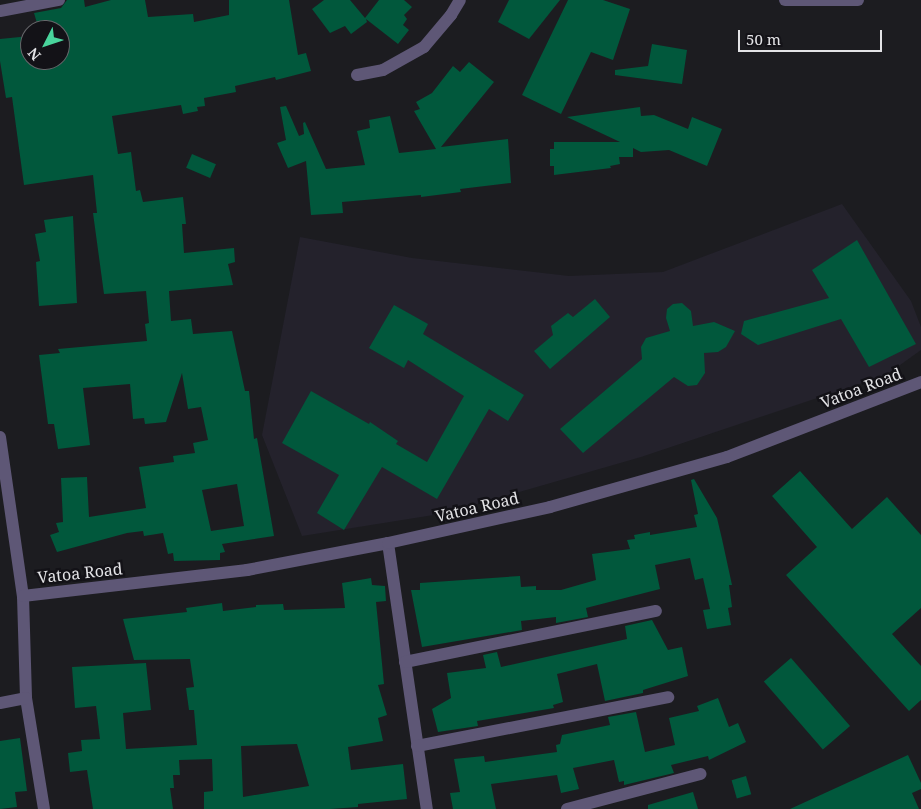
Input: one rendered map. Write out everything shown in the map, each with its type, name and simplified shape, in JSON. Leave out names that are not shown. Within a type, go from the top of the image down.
[{"type":"street","points":[[0,11],[59,0]]},
{"type":"street","points":[[357,75],[383,70],[424,48],[460,0]]},
{"type":"street","points":[[785,0],[858,0]]},
{"type":"street","name":"Vatoa Road","points":[[23,596],[247,570],[388,543],[550,507],[726,457],[921,382]]},
{"type":"street","points":[[0,437],[23,596],[26,698],[44,809]]},
{"type":"street","points":[[388,543],[427,809]]},
{"type":"street","points":[[405,662],[656,611]]},
{"type":"street","points":[[417,746],[668,697]]},
{"type":"street","points":[[0,703],[26,698]]},
{"type":"street","points":[[566,809],[700,774]]},
{"type":"shaded area","points":[[842,204],[911,301],[921,327],[921,350],[886,375],[641,457],[446,513],[302,536],[262,435],[300,237],[412,258],[569,276],[663,272]]},
{"type":"building","points":[[67,0],[84,0],[85,7],[111,0],[145,0],[148,17],[193,14],[194,22],[229,15],[229,0],[289,0],[298,55],[306,53],[311,71],[276,80],[275,77],[235,86],[236,92],[204,98],[205,106],[197,107],[198,111],[183,114],[181,105],[112,116],[118,154],[131,152],[136,191],[140,190],[143,202],[183,197],[186,224],[182,224],[184,253],[234,248],[235,262],[228,264],[233,285],[169,291],[171,321],[191,319],[193,334],[232,331],[245,391],[249,391],[254,439],[257,438],[274,536],[222,544],[225,552],[220,553],[220,560],[174,561],[173,553],[168,554],[163,533],[144,536],[143,531],[127,533],[57,552],[50,535],[59,532],[56,523],[63,522],[61,478],[87,477],[89,517],[146,508],[139,467],[174,462],[173,456],[195,453],[193,443],[208,440],[201,407],[188,409],[182,373],[166,422],[145,424],[144,418],[133,419],[130,384],[83,388],[90,445],[58,449],[54,424],[48,424],[39,355],[60,353],[58,349],[147,341],[145,324],[149,323],[146,291],[104,294],[93,213],[97,213],[93,175],[24,185],[12,97],[6,98],[0,61],[0,39],[20,37],[20,70],[70,70],[70,20],[36,20],[34,13],[61,8]],"holes":[[[237,484],[244,526],[211,531],[202,490]]]},
{"type":"building","points":[[324,0],[350,0],[365,18],[379,0],[404,0],[412,7],[404,15],[407,19],[403,25],[409,30],[398,44],[366,19],[367,22],[351,34],[345,26],[330,33],[312,9]]},
{"type":"building","points":[[509,0],[560,0],[529,39],[498,22]]},
{"type":"building","points":[[568,0],[603,0],[630,9],[613,60],[591,52],[561,114],[522,95]]},
{"type":"building","points":[[652,44],[687,50],[682,84],[615,75],[615,70],[648,66]]},
{"type":"building","points":[[469,62],[494,82],[441,147],[508,139],[511,183],[460,189],[461,192],[421,197],[421,195],[342,202],[343,213],[311,215],[306,161],[288,168],[277,143],[286,140],[280,107],[286,106],[299,136],[304,134],[303,123],[305,122],[326,169],[365,165],[357,131],[370,128],[369,120],[390,116],[399,153],[436,149],[414,111],[420,109],[416,102],[432,93],[453,66],[460,72]]},
{"type":"building","points":[[640,107],[641,116],[654,115],[688,129],[692,117],[722,129],[707,166],[669,150],[641,152],[633,148],[633,157],[619,157],[620,164],[610,166],[611,168],[554,175],[554,166],[550,166],[550,149],[554,149],[554,142],[620,142],[567,117]]},
{"type":"building","points":[[192,154],[216,164],[210,178],[186,168]]},
{"type":"building","points":[[73,216],[77,303],[39,306],[36,262],[40,261],[35,234],[46,232],[44,220]]},
{"type":"building","points":[[857,240],[916,344],[869,367],[841,319],[758,345],[741,334],[744,321],[829,298],[812,270]]},
{"type":"building","points":[[595,299],[610,317],[550,369],[534,351],[553,335],[551,326],[568,313],[573,317]]},
{"type":"building","points":[[682,303],[691,311],[693,326],[714,322],[735,331],[726,347],[718,352],[704,353],[705,373],[697,385],[688,386],[674,377],[583,453],[560,429],[642,359],[641,347],[646,338],[670,331],[666,318],[667,309],[673,304]]},
{"type":"building","points":[[394,305],[428,324],[423,334],[524,395],[508,421],[489,409],[437,499],[382,467],[344,530],[317,513],[339,475],[282,443],[311,391],[369,424],[370,422],[398,441],[396,444],[427,462],[464,396],[408,360],[404,368],[369,348]]},
{"type":"building","points":[[800,471],[852,529],[887,497],[921,535],[921,608],[892,634],[921,666],[921,700],[909,711],[786,575],[817,547],[772,496]]},
{"type":"building","points":[[694,479],[717,518],[732,585],[729,585],[732,607],[728,608],[731,625],[707,629],[703,610],[710,609],[703,578],[695,580],[690,558],[655,565],[660,589],[586,608],[588,617],[556,623],[556,617],[521,621],[522,630],[422,647],[411,590],[420,590],[420,583],[520,576],[521,587],[536,586],[536,590],[561,590],[596,580],[592,554],[630,549],[627,540],[635,539],[634,535],[650,532],[650,535],[697,527],[694,515],[698,514],[691,480]]},
{"type":"building","points":[[371,578],[372,585],[385,586],[386,601],[376,602],[384,684],[378,685],[387,715],[378,718],[383,741],[348,747],[351,770],[403,764],[407,799],[358,804],[358,807],[330,809],[204,809],[204,792],[213,791],[212,759],[179,760],[180,775],[173,775],[174,788],[170,788],[173,809],[93,809],[87,770],[70,772],[68,753],[82,751],[81,740],[100,739],[96,706],[75,708],[72,667],[146,663],[151,710],[123,713],[126,749],[197,745],[194,710],[189,710],[186,688],[194,687],[190,659],[134,660],[123,619],[187,612],[186,608],[222,603],[223,611],[256,607],[256,605],[283,604],[284,610],[345,608],[342,583]],"holes":[[[297,744],[309,786],[243,797],[241,746]]]},
{"type":"building","points":[[652,620],[668,650],[682,647],[688,676],[643,690],[643,693],[605,701],[597,664],[557,674],[563,702],[553,705],[554,708],[477,721],[478,726],[438,732],[432,709],[451,698],[447,673],[486,668],[483,655],[497,652],[501,667],[627,639],[625,626]]},
{"type":"building","points":[[791,658],[850,726],[823,750],[764,682]]},
{"type":"building","points":[[718,698],[729,727],[738,723],[746,742],[709,760],[708,756],[671,765],[674,773],[624,785],[624,781],[619,782],[614,760],[573,768],[579,789],[561,793],[557,775],[491,784],[496,809],[453,809],[450,793],[460,792],[454,759],[484,756],[485,762],[557,752],[556,745],[560,744],[562,735],[610,725],[608,717],[636,712],[645,752],[675,745],[669,718],[699,711],[697,706]]},
{"type":"building","points":[[20,738],[27,791],[15,792],[17,807],[0,809],[0,741]]},
{"type":"building","points":[[908,755],[921,783],[921,789],[912,793],[919,809],[790,809]]},
{"type":"building","points":[[746,776],[751,794],[737,798],[732,780]]},
{"type":"building","points":[[693,792],[698,809],[648,809],[648,805]]}]
